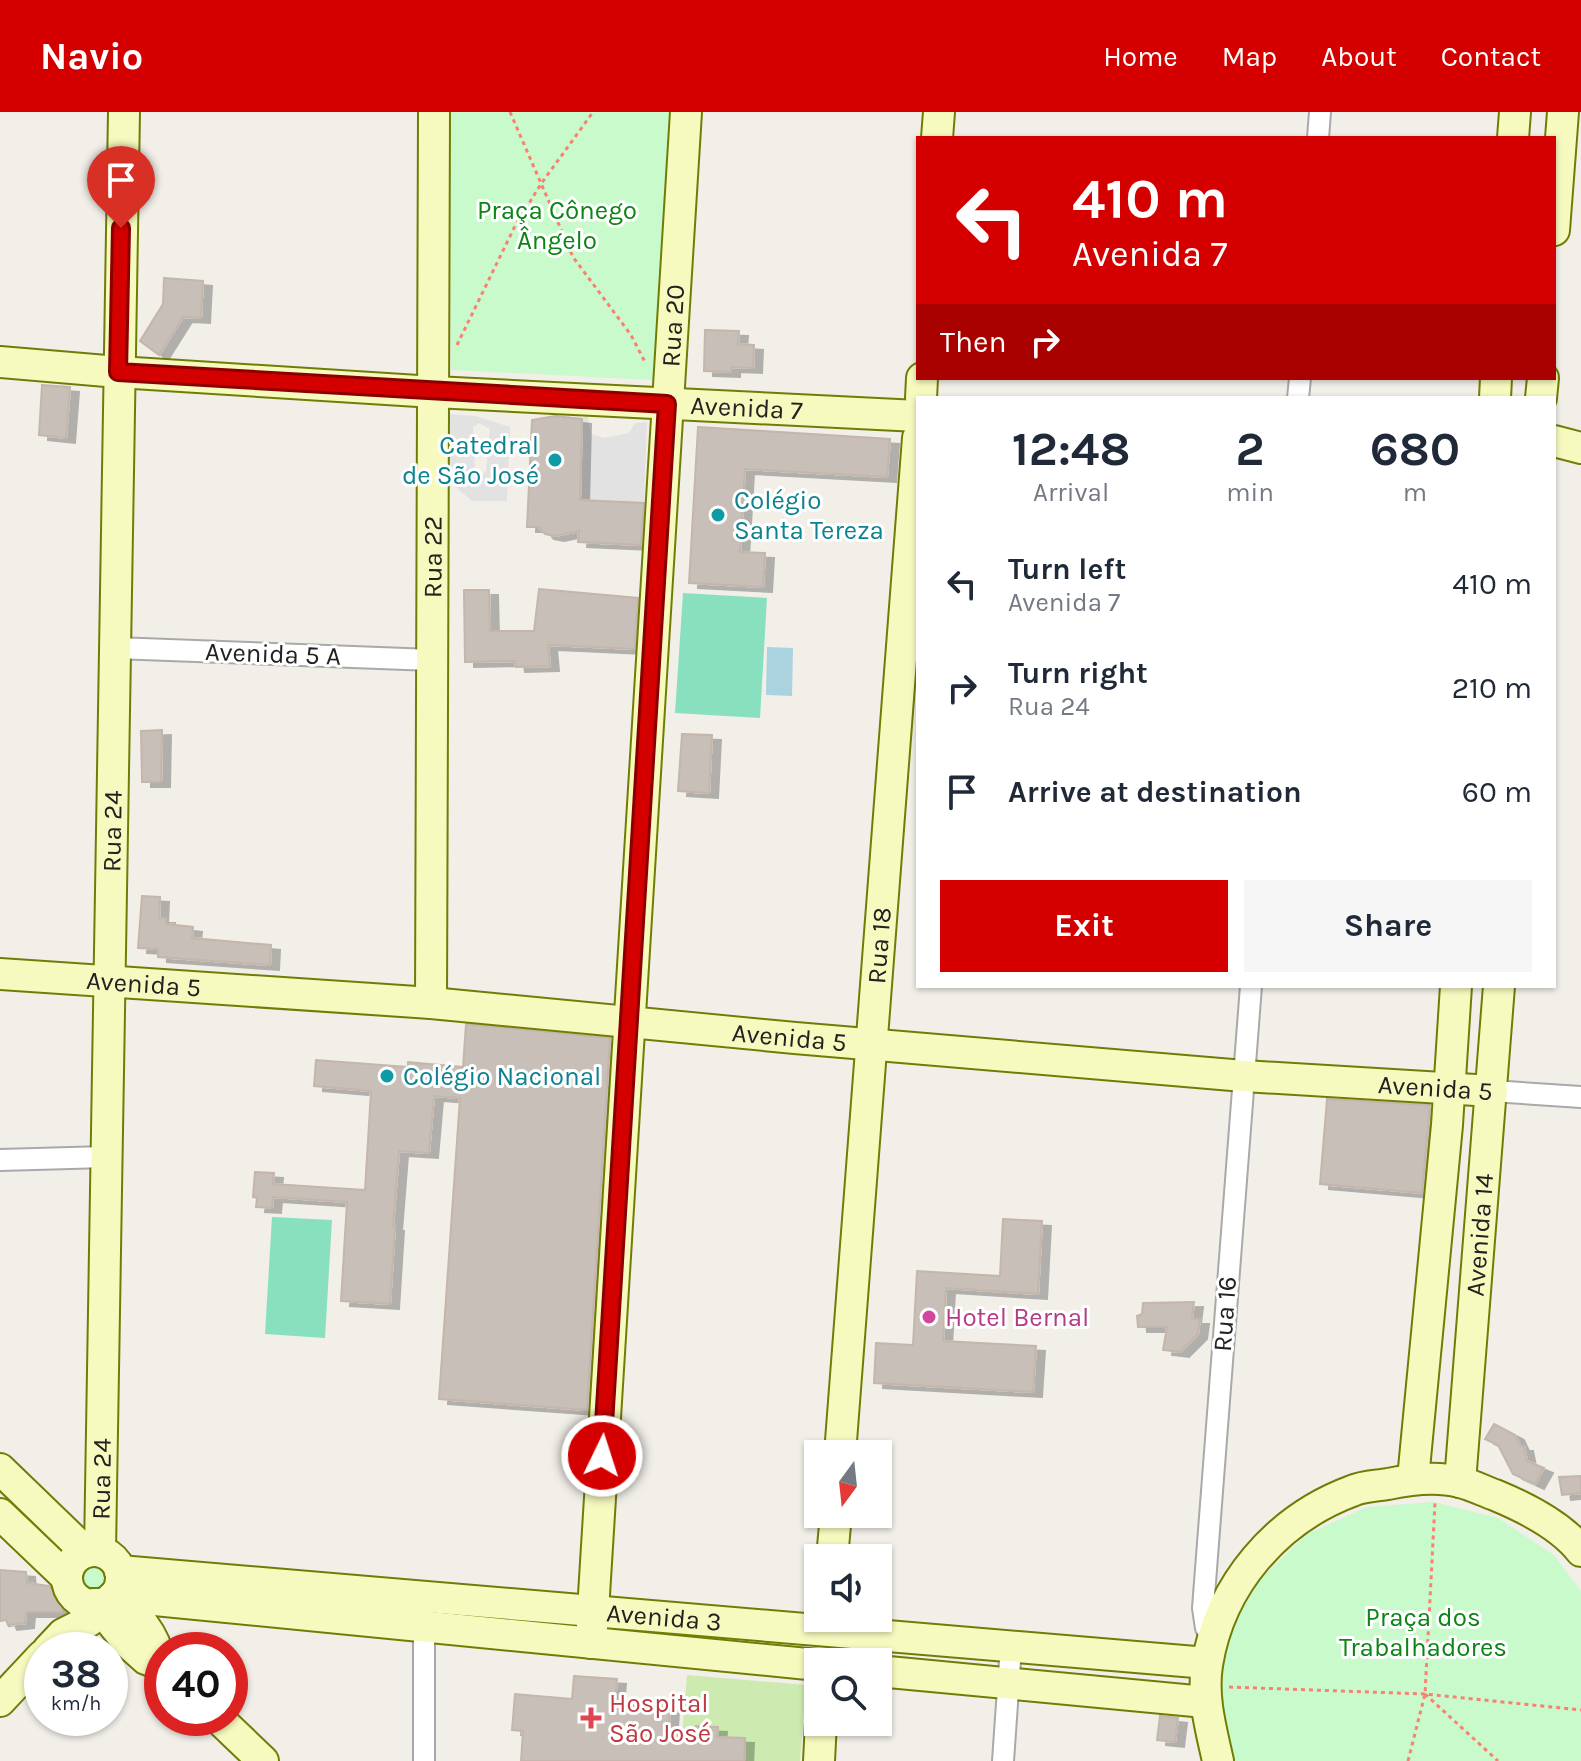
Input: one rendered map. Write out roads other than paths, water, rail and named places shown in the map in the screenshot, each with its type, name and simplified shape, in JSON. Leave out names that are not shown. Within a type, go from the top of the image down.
[{"type":"street","name":"Rua 24","points":[[96,1583],[110,980],[124,112]]},
{"type":"street","name":"Rua 22","points":[[431,1003],[434,112]]},
{"type":"street","name":"Rua 20","points":[[591,1643],[686,112]]},
{"type":"street","points":[[937,136],[939,112]]},
{"type":"street","points":[[1318,136],[1320,112]]},
{"type":"street","points":[[1513,136],[1515,112]]},
{"type":"street","points":[[1556,204],[1563,112]]},
{"type":"street","name":"Avenida 7","points":[[0,362],[434,392],[916,416]]},
{"type":"street","points":[[1556,442],[1581,448]]},
{"type":"street","points":[[1556,460],[1581,455]]},
{"type":"street","name":"Rua 18","points":[[841,1440],[916,463]]},
{"type":"street","name":"Avenida 5 A","points":[[115,648],[432,660]]},
{"type":"street","name":"Avenida 5","points":[[0,974],[431,1003],[1244,1076],[1581,1097]]},
{"type":"street","name":"Rua 16","points":[[1208,1672],[1203,1608],[1251,988]]},
{"type":"street","name":"Avenida 14","points":[[1437,1480],[1449,1088],[1456,988]]},
{"type":"street","name":"Avenida 14","points":[[1437,1480],[1492,1091],[1499,988]]},
{"type":"street","points":[[0,1160],[106,1157]]},
{"type":"street","points":[[0,1469],[96,1583],[127,1642],[144,1657]]},
{"type":"street","points":[[1218,1761],[1208,1672],[1224,1606],[1256,1555],[1301,1516],[1354,1490],[1437,1480],[1518,1504],[1573,1540],[1581,1551]]},
{"type":"street","points":[[0,1514],[96,1583]]},
{"type":"street","points":[[71,1632],[89,1621],[96,1583]]},
{"type":"street","name":"Avenida 3","points":[[96,1583],[424,1597],[592,1611],[804,1623]]},
{"type":"street","name":"Avenida 3","points":[[96,1583],[424,1627],[804,1664]]},
{"type":"street","points":[[424,1597],[424,1761]]},
{"type":"street","name":"Avenida 3","points":[[892,1632],[1208,1672]]},
{"type":"street","points":[[1003,1761],[1011,1646]]},
{"type":"street","points":[[892,1672],[1009,1683],[1208,1672]]},
{"type":"street","points":[[0,1701],[24,1675]]},
{"type":"street","points":[[237,1736],[263,1761]]},
{"type":"street","points":[[819,1761],[820,1736]]},
{"type":"water","points":[[767,647],[793,648],[792,696],[766,695]]},
{"type":"place","name":"Catedral de São José","points":[[555,460]]},
{"type":"place","name":"Colégio Santa Tereza","points":[[718,515]]},
{"type":"place","name":"Colégio Nacional","points":[[387,1076]]},
{"type":"place","name":"Hotel Bernal","points":[[929,1317]]},
{"type":"place","name":"Hospital São José","points":[[591,1718]]},
{"type":"park label","name":"Praça Cônego Ângelo","points":[[557,225]]},
{"type":"park label","name":"Praça dos Trabalhadores","points":[[1423,1632]]}]
